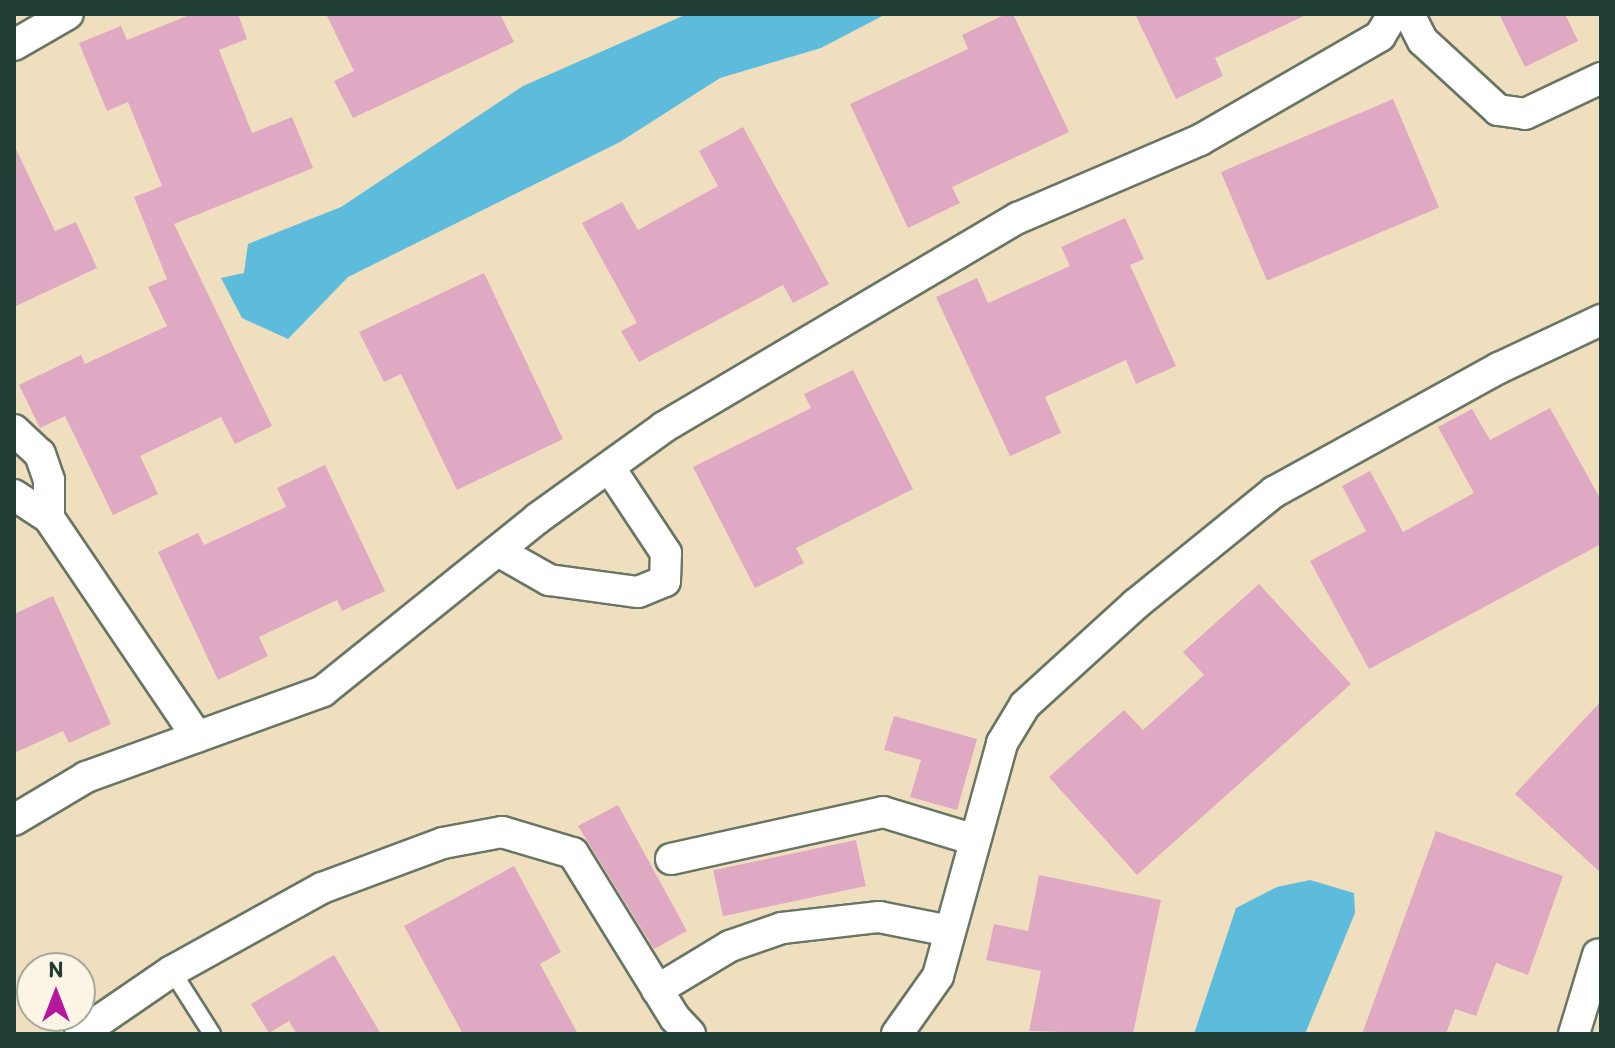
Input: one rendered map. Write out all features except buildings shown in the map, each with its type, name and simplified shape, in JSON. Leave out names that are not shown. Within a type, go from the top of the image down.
[{"type":"street","points":[[14,45],[68,14]]},
{"type":"street","points":[[14,820],[86,777],[323,691],[498,551],[664,427],[842,318],[1018,218],[1214,132],[1380,36],[1393,14]]},
{"type":"street","points":[[1409,14],[1423,41],[1498,110],[1525,114],[1601,78]]},
{"type":"street","points":[[897,1034],[938,976],[1002,743],[1025,705],[1136,604],[1274,492],[1499,368],[1601,320]]},
{"type":"street","points":[[14,430],[40,454],[49,480],[49,518]]},
{"type":"street","points":[[498,551],[549,580],[638,592],[665,581],[666,553],[609,467]]},
{"type":"street","points":[[14,495],[49,518],[197,737]]},
{"type":"street","points":[[671,859],[883,812],[975,840]]},
{"type":"street","points":[[80,1034],[172,971],[322,888],[443,843],[502,832],[573,853],[657,990],[690,1034]]},
{"type":"street","points":[[657,990],[730,946],[782,928],[879,917],[950,931]]},
{"type":"street","points":[[1574,1034],[1598,955]]},
{"type":"lane","points":[[172,971],[212,1034]]},
{"type":"water","points":[[687,14],[886,14],[821,48],[720,78],[620,142],[348,277],[288,339],[242,318],[221,278],[244,273],[248,244],[341,207],[523,86]]},
{"type":"water","points":[[1310,880],[1354,893],[1355,913],[1305,1034],[1194,1034],[1236,908],[1277,887]]}]
